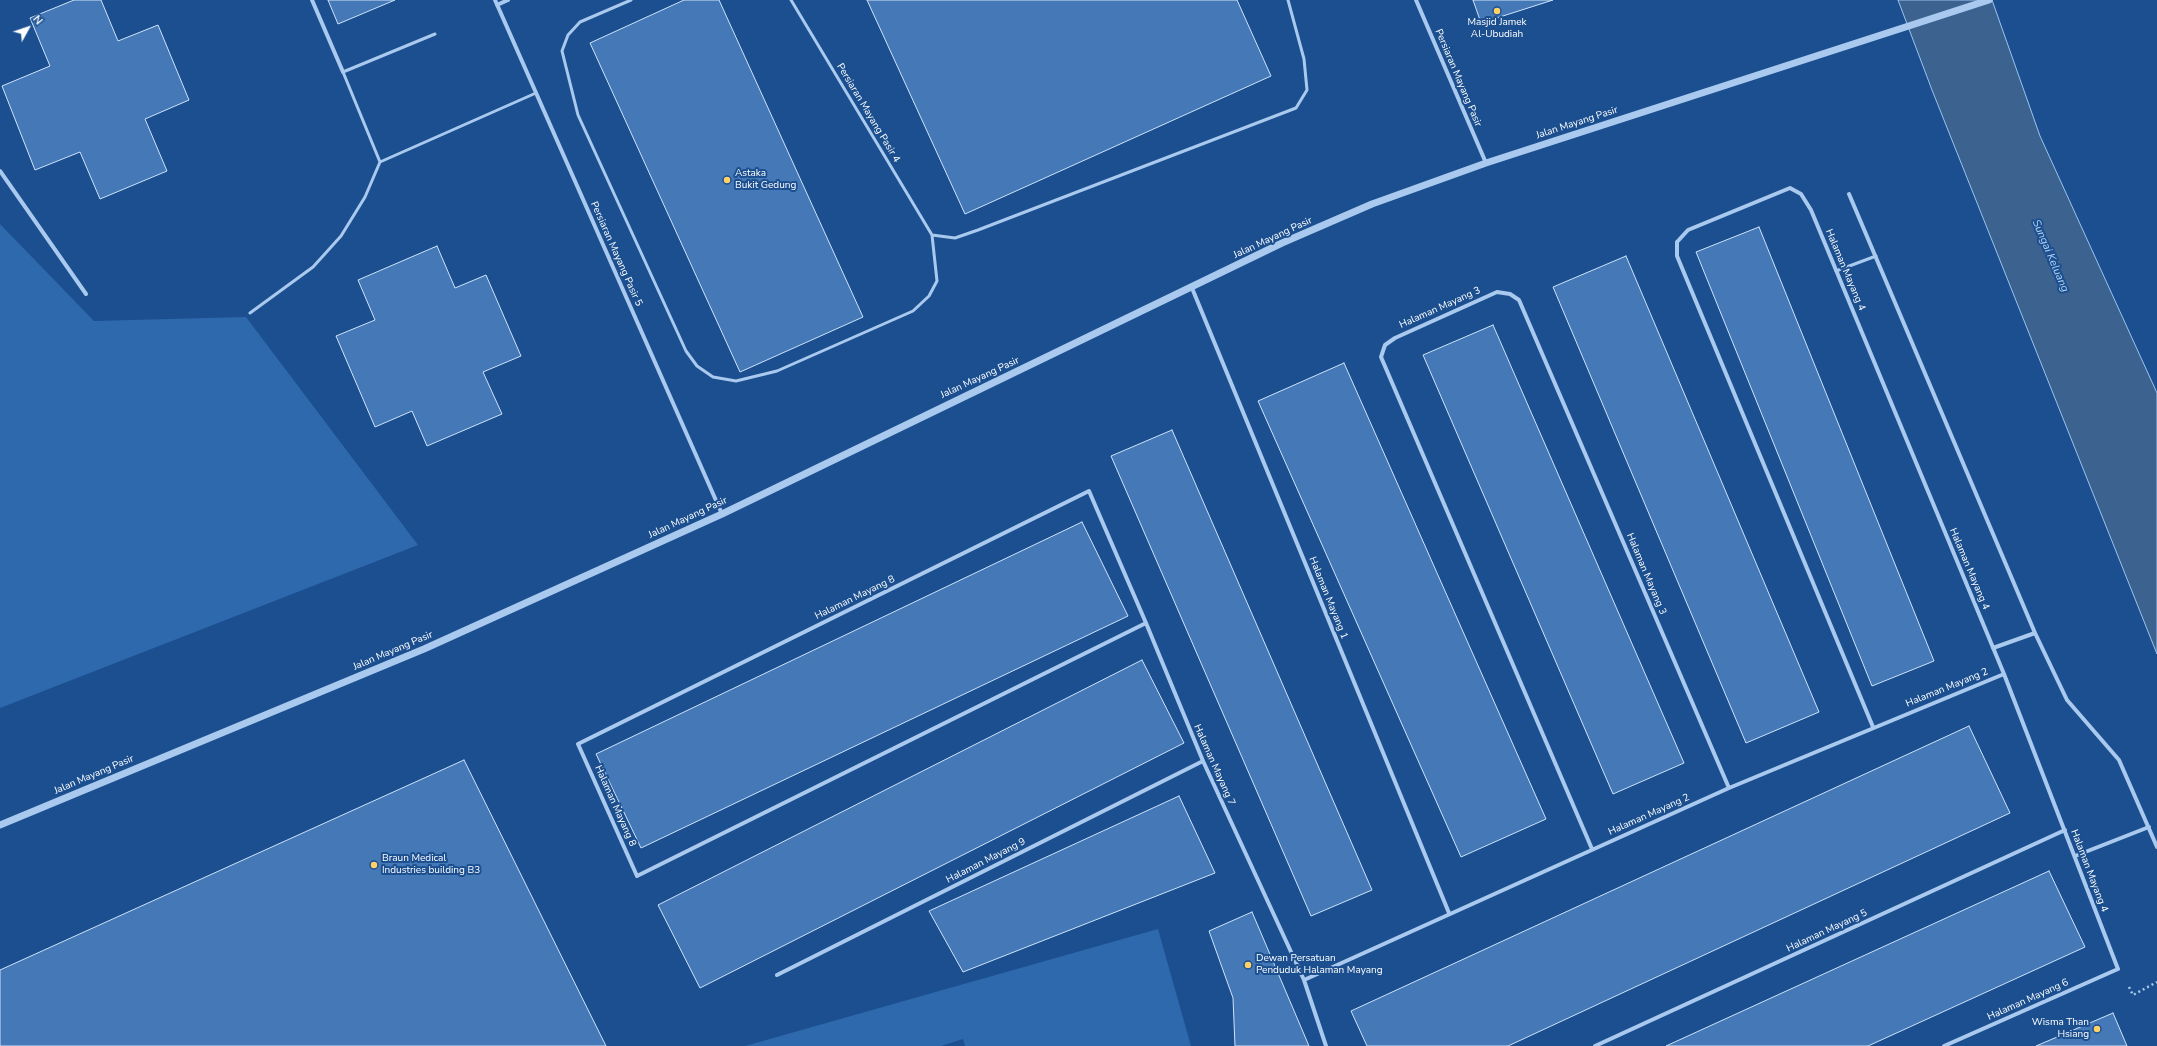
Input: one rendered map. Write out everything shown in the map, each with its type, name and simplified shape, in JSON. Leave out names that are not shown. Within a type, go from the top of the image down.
[{"type":"street","points":[[312,0],[342,72]]},
{"type":"street","name":"Persiaran Mayang Pasir 5","points":[[495,0],[722,514]]},
{"type":"street","points":[[497,5],[508,0]]},
{"type":"street","name":"Persiaran Mayang Pasir","points":[[1416,0],[1486,163]]},
{"type":"street","name":"Jalan Mayang Pasir","points":[[0,825],[424,649],[722,514],[862,445],[1192,288],[1282,243],[1358,210],[1486,163],[1989,0]]},
{"type":"street","points":[[0,171],[86,294]]},
{"type":"street","name":"Halaman Mayang 4","points":[[1873,727],[1676,256],[1677,242],[1688,230],[1790,188],[1801,194],[1811,210],[2004,674],[2118,969]]},
{"type":"street","points":[[1850,194],[2035,633],[2067,700],[2119,760],[2157,847]]},
{"type":"street","name":"Halaman Mayang 1","points":[[1192,288],[1449,913]]},
{"type":"street","name":"Halaman Mayang 3","points":[[1592,849],[1381,357],[1385,345],[1395,338],[1497,292],[1510,294],[1519,300],[1729,788]]},
{"type":"street","name":"Halaman Mayang 8","points":[[1089,491],[578,744],[637,876],[1146,623]]},
{"type":"street","name":"Halaman Mayang 7","points":[[1089,491],[1203,761],[1304,980],[1326,1046]]},
{"type":"street","points":[[1993,648],[2035,633]]},
{"type":"street","name":"Halaman Mayang 2","points":[[1304,980],[1449,913],[1729,788],[1873,727],[2004,674]]},
{"type":"street","name":"Halaman Mayang 9","points":[[777,975],[1203,761]]},
{"type":"street","points":[[2075,856],[2149,827]]},
{"type":"street","name":"Halaman Mayang 5","points":[[1597,1046],[2065,830]]},
{"type":"street","name":"Halaman Mayang 6","points":[[1944,1046],[2118,969]]},
{"type":"lane","points":[[631,0],[580,22],[568,35],[562,51],[578,115],[686,351],[696,366],[713,377],[736,381],[777,371],[913,311],[929,296],[937,281],[932,235],[955,238],[978,230],[1296,108],[1307,90],[1304,59],[1288,0]]},
{"type":"lane","name":"Persiaran Mayang Pasir 4","points":[[791,0],[932,235]]},
{"type":"lane","points":[[380,162],[342,72],[435,34]]},
{"type":"lane","points":[[250,313],[314,267],[341,236],[365,197],[380,162],[536,93]]},
{"type":"lane","points":[[1836,271],[1876,256]]},
{"type":"shaded area","points":[[0,224],[94,321],[246,317],[418,545],[0,708]]},
{"type":"shaded area","points":[[1158,929],[1191,1046],[965,1046],[963,1039],[941,1046],[745,1046]]},
{"type":"water","name":"Sungai Keluang","points":[[1898,0],[1992,0],[2040,136],[2157,393],[2157,654],[1932,90]]},
{"type":"building","points":[[74,0],[101,0],[118,41],[158,25],[189,100],[145,119],[167,171],[100,199],[80,152],[35,170],[2,86],[50,66],[30,18]]},
{"type":"building","points":[[328,0],[395,0],[338,24]]},
{"type":"building","name":"Astaka Bukit Gedung","points":[[684,0],[719,0],[863,317],[740,372],[590,43]]},
{"type":"building","points":[[867,0],[1237,0],[1271,76],[965,214]]},
{"type":"building","name":"Masjid Jamek Al-Ubudiah","points":[[1473,0],[1553,0],[1481,23]]},
{"type":"building","points":[[1759,227],[1934,661],[1872,686],[1696,252]]},
{"type":"building","points":[[437,246],[455,288],[486,275],[521,356],[483,372],[502,414],[427,446],[412,411],[375,427],[336,336],[375,320],[358,280]]},
{"type":"building","points":[[1626,256],[1819,712],[1746,743],[1553,287]]},
{"type":"building","points":[[1493,325],[1684,763],[1613,794],[1423,355]]},
{"type":"building","points":[[1344,363],[1546,819],[1461,857],[1258,401]]},
{"type":"building","points":[[1172,430],[1372,890],[1311,916],[1111,456]]},
{"type":"building","points":[[1082,522],[1128,616],[641,848],[596,754]]},
{"type":"building","points":[[1142,660],[1184,743],[700,988],[658,905]]},
{"type":"building","points":[[1969,726],[2010,813],[1508,1046],[1367,1046],[1351,1011]]},
{"type":"building","name":"Braun Medical Industries building B3","points":[[464,760],[606,1046],[0,1046],[0,970]]},
{"type":"building","points":[[1179,796],[1215,873],[963,972],[929,911]]},
{"type":"building","points":[[2049,871],[2085,947],[1868,1046],[1666,1046]]},
{"type":"building","name":"Dewan Persatuan Penduduk Halaman Mayang","points":[[1252,912],[1309,1046],[1235,1046],[1233,998],[1209,931]]},
{"type":"building","name":"Wisma Than Hsiang","points":[[2113,1013],[2127,1046],[2036,1046]]},
{"type":"place","name":"Masjid Jamek Al-Ubudiah","points":[[1497,11]]},
{"type":"place","name":"Astaka Bukit Gedung","points":[[727,180]]},
{"type":"place","name":"Braun Medical Industries building B3","points":[[374,865]]},
{"type":"place","name":"Dewan Persatuan Penduduk Halaman Mayang","points":[[1248,965]]},
{"type":"place","name":"Wisma Than Hsiang","points":[[2097,1029]]}]
